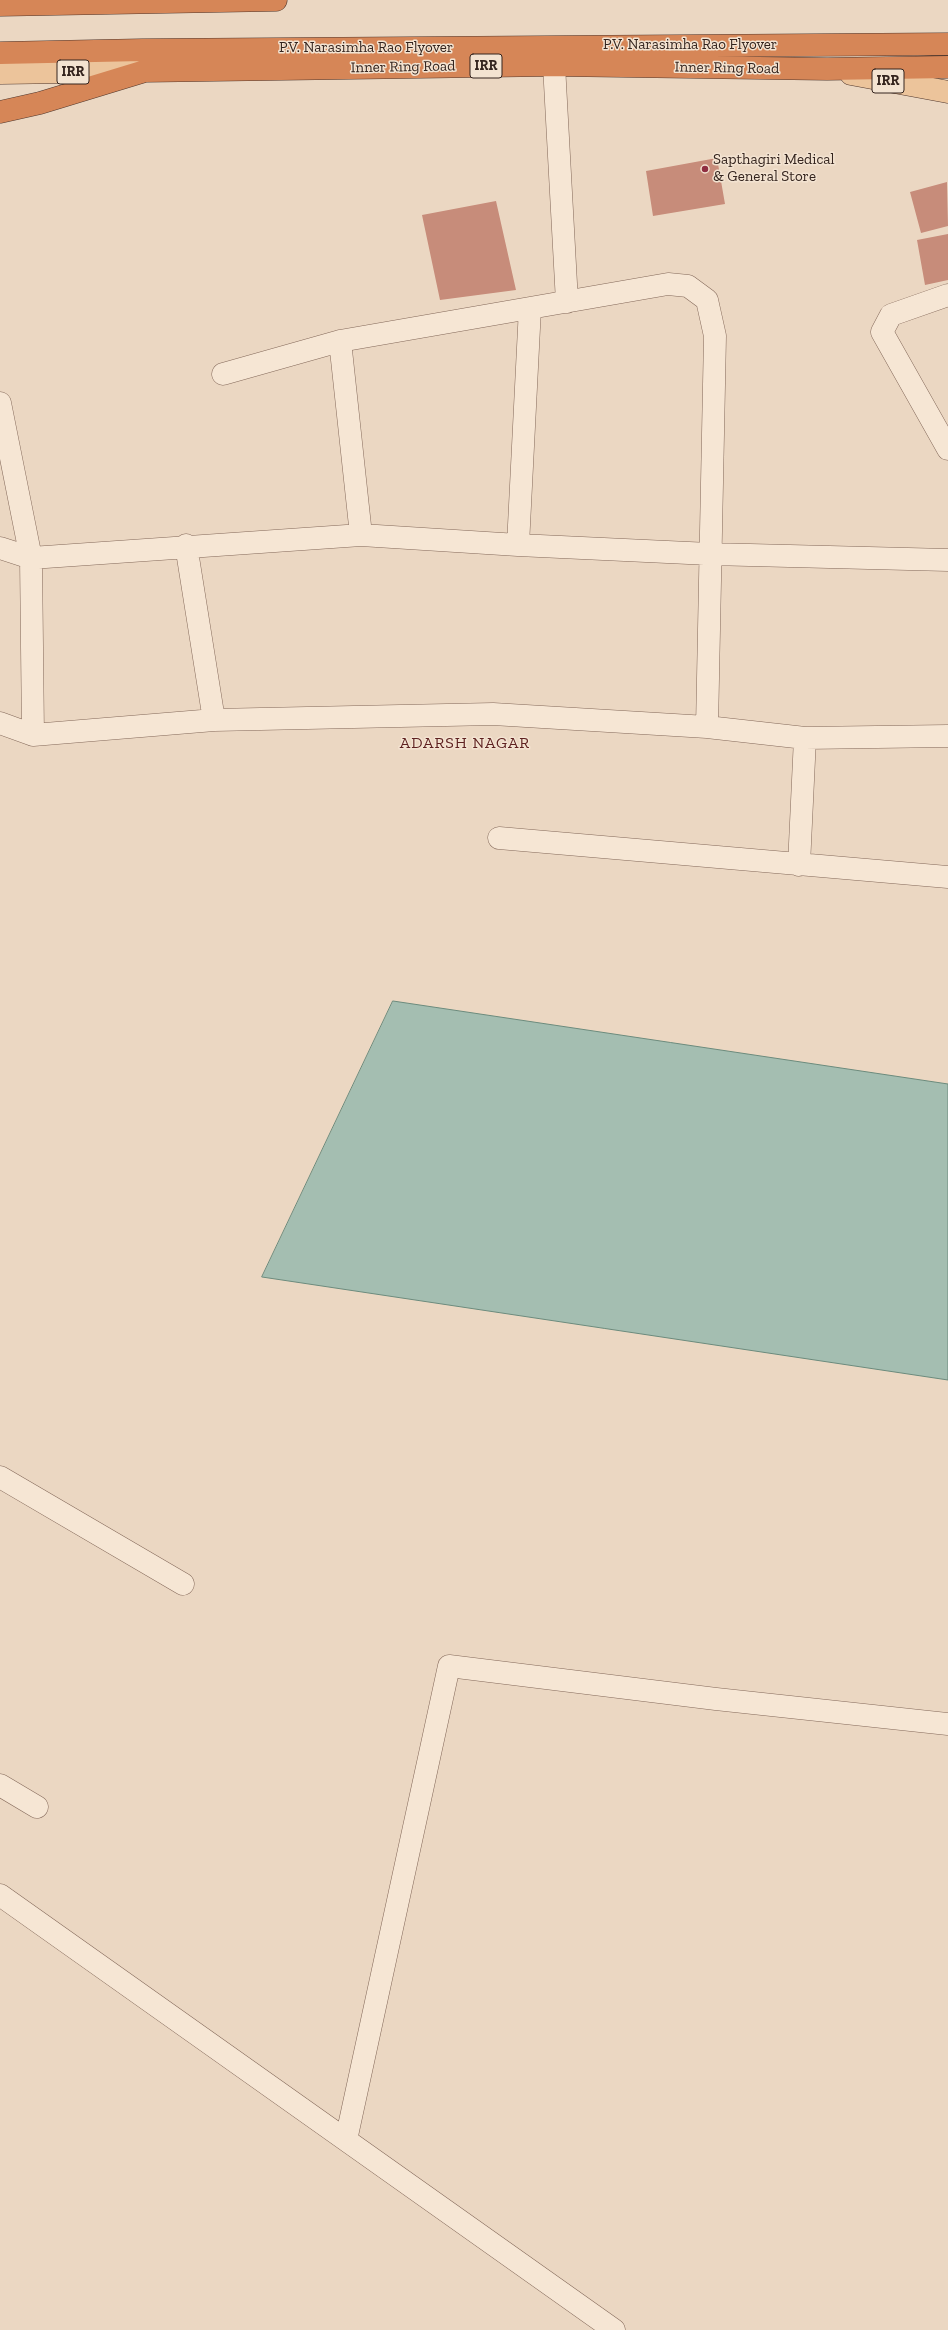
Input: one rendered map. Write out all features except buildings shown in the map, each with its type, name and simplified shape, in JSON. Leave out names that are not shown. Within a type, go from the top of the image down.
[{"type":"highway","points":[[0,5],[276,0]]},
{"type":"highway","name":"P.V. Narasimha Rao Flyover","points":[[0,53],[150,50],[948,44]]},
{"type":"highway","name":"Inner Ring Road","points":[[145,71],[554,65],[827,69]]},
{"type":"highway","name":"IRR","points":[[827,69],[948,67]]},
{"type":"highway","points":[[0,112],[40,102],[145,71]]},
{"type":"main road","name":"Inner Ring Road","points":[[827,69],[948,92]]},
{"type":"main road","name":"Inner Ring Road","points":[[0,74],[145,71]]},
{"type":"street","points":[[554,65],[567,302]]},
{"type":"street","points":[[223,374],[340,341],[668,284],[688,286],[707,300],[715,336],[707,727]]},
{"type":"street","points":[[948,295],[891,315],[882,332],[948,449]]},
{"type":"street","points":[[518,546],[530,308]]},
{"type":"street","points":[[340,341],[362,534]]},
{"type":"street","points":[[0,403],[31,558],[33,735]]},
{"type":"street","points":[[0,548],[31,558],[362,534],[518,546],[710,554],[948,560]]},
{"type":"street","points":[[186,546],[214,720]]},
{"type":"street","points":[[0,723],[33,735],[214,720],[493,714],[707,727],[805,738],[948,736]]},
{"type":"street","points":[[799,865],[805,738]]},
{"type":"street","points":[[498,838],[948,877]]},
{"type":"street","points":[[0,1477],[183,1584]]},
{"type":"street","points":[[346,2140],[449,1666],[708,1698],[948,1724]]},
{"type":"street","points":[[0,1785],[37,1807]]},
{"type":"street","points":[[0,1895],[614,2330]]},
{"type":"shaded area","points":[[393,1001],[948,1084],[948,1380],[262,1277]]},
{"type":"place","name":"Sapthagiri Medical & General Store","points":[[705,169]]},
{"type":"district","name":"ADARSH NAGAR","points":[[465,743]]}]
